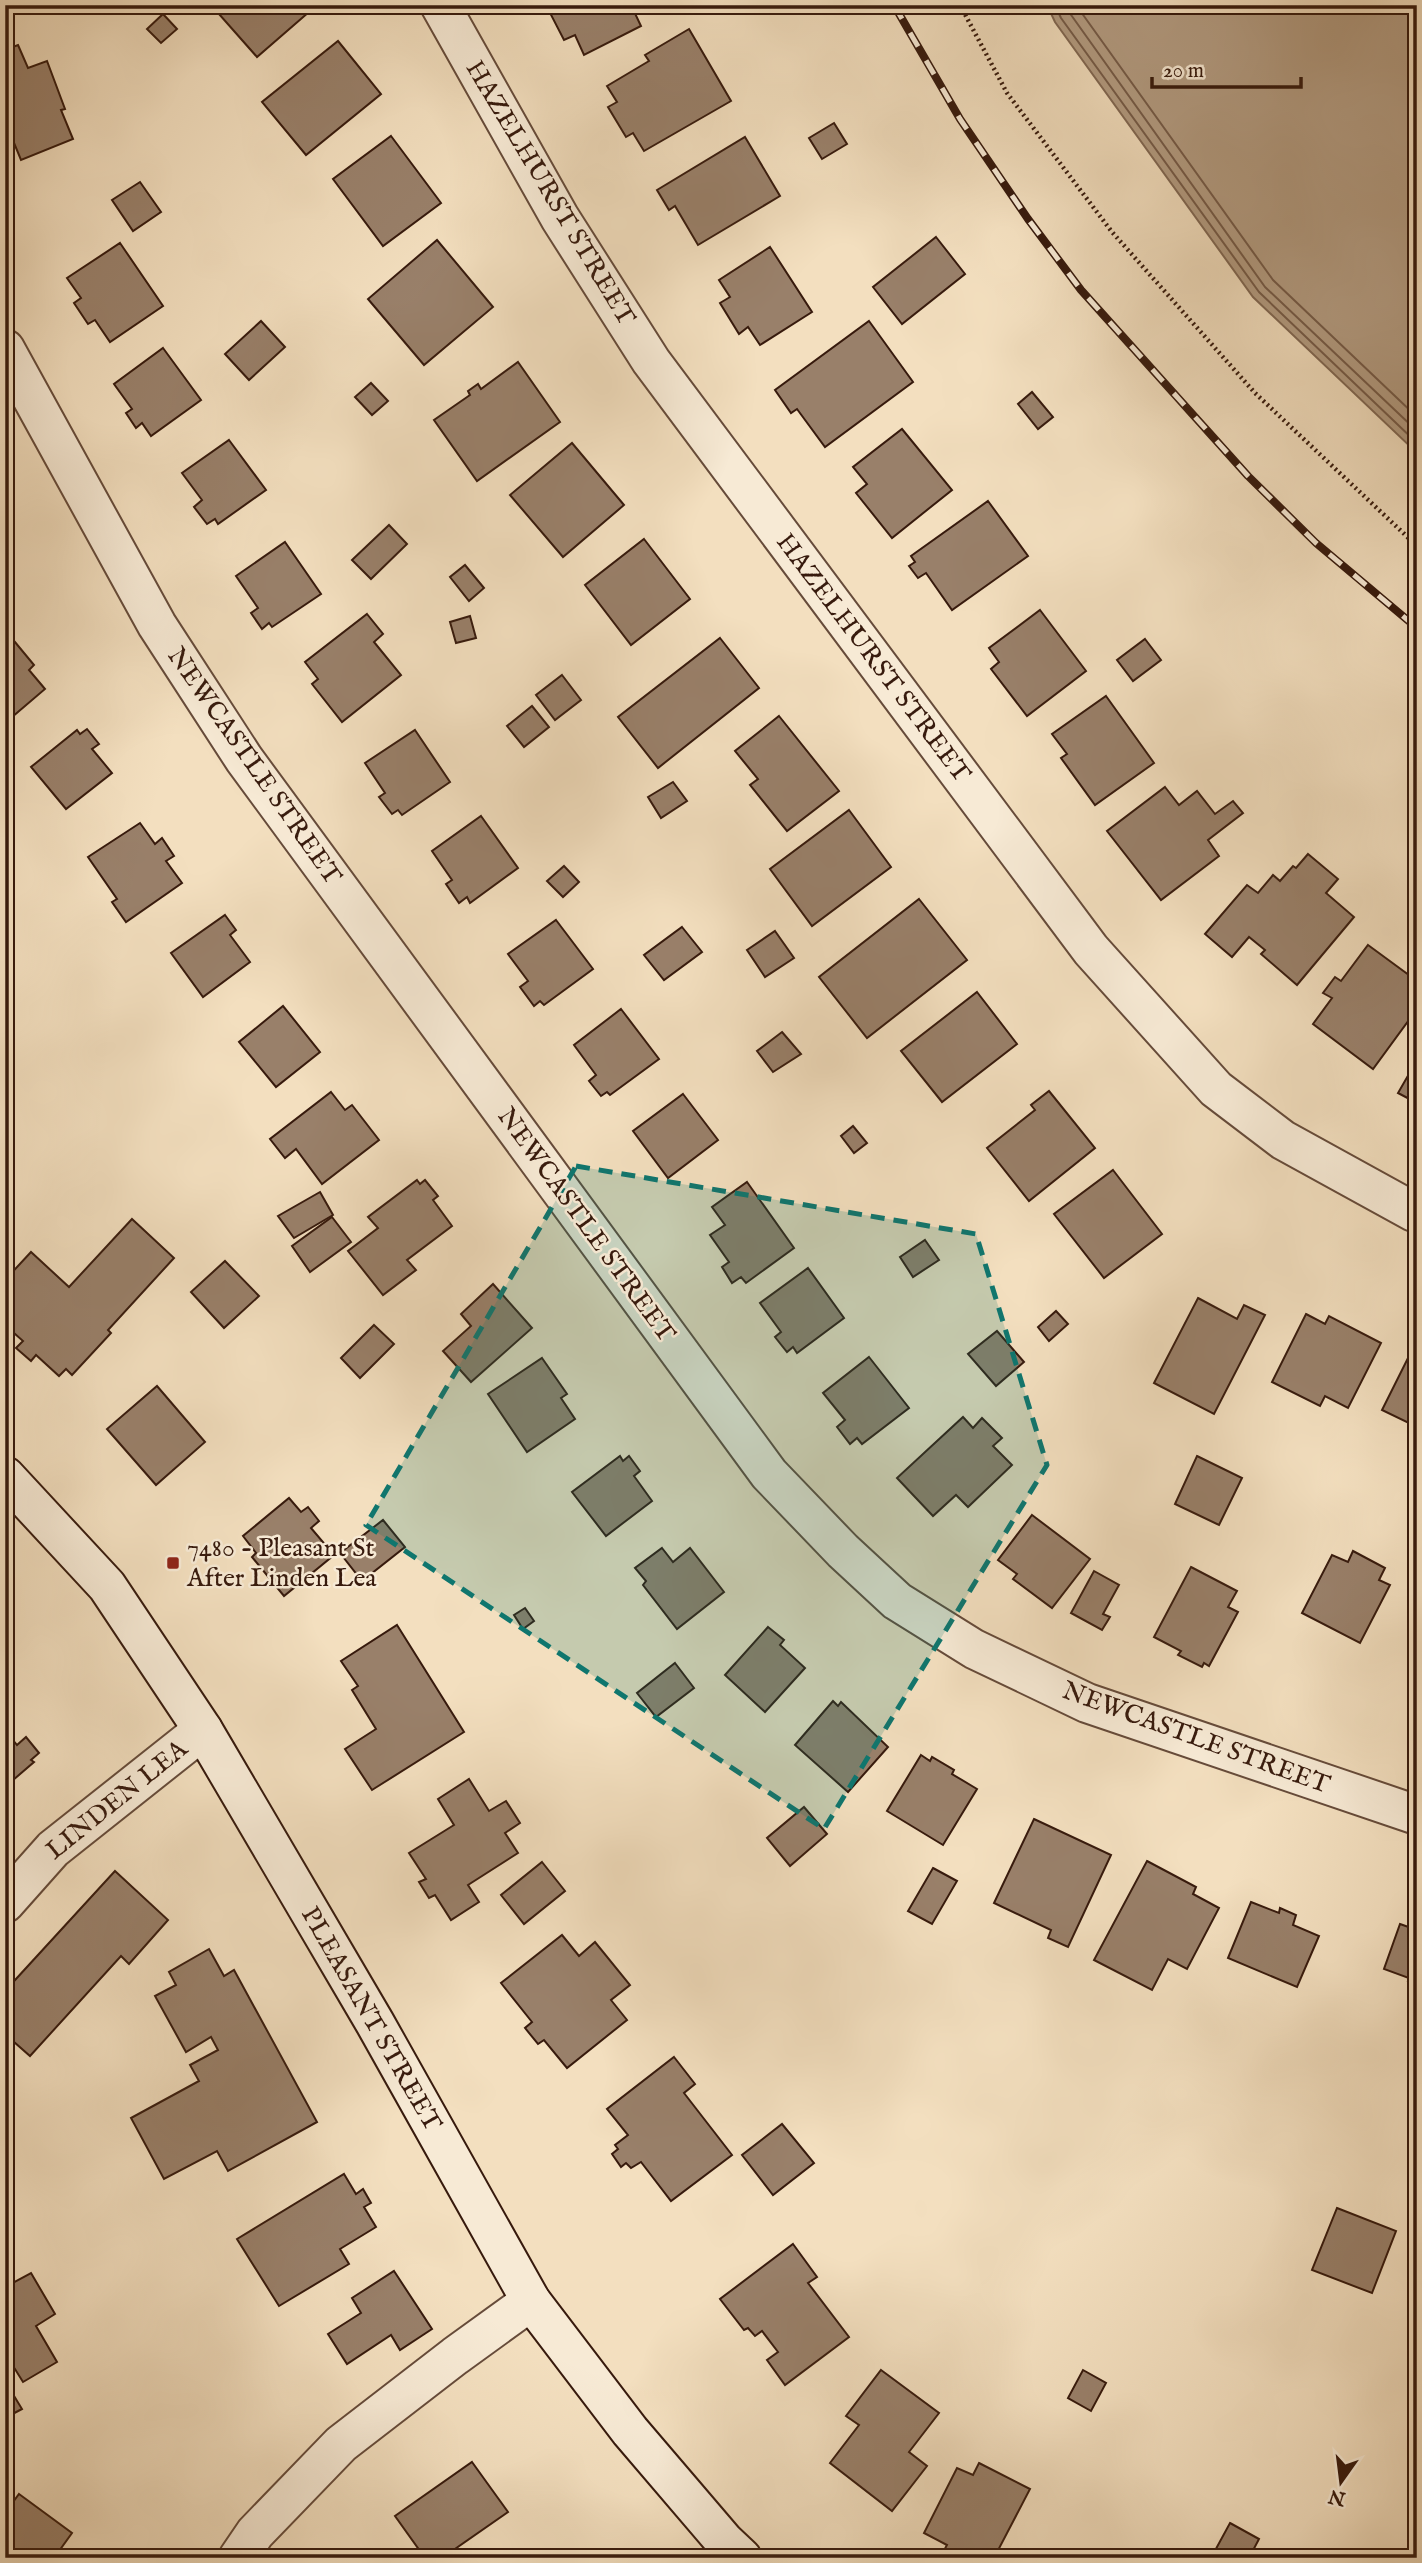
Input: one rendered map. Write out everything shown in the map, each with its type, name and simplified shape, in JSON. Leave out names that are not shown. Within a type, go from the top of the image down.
[{"type":"street","name":"HAZELHURST STREET","points":[[440,5],[560,218],[652,361],[1091,950],[1216,1089],[1283,1140],[1414,1212]]},
{"type":"street","name":"NEWCASTLE STREET","points":[[5,349],[157,625],[244,759],[769,1474],[843,1552],[897,1601],[974,1649],[1087,1703],[1417,1815]]},
{"type":"street","name":"PLEASANT STREET","points":[[5,1476],[107,1586],[203,1730],[375,2023],[531,2301],[630,2431],[724,2541],[742,2558]]},
{"type":"street","name":"LINDEN LEA","points":[[5,1903],[52,1849],[203,1730]]},
{"type":"street","points":[[239,2558],[255,2533],[341,2444],[454,2356],[531,2301]]},
{"type":"path","points":[[960,5],[1007,93],[1112,232],[1255,393],[1417,546]]},
{"type":"highlighted area","points":[[576,1166],[976,1234],[1047,1465],[824,1829],[366,1525]]},
{"type":"water","points":[[1047,5],[1417,5],[1417,453],[1253,297],[1055,22]]},
{"type":"building","points":[[211,5],[317,5],[257,57]]},
{"type":"building","points":[[555,5],[631,5],[641,26],[584,55],[575,35],[564,40],[548,9]]},
{"type":"building","points":[[163,14],[177,29],[161,43],[147,29]]},
{"type":"building","points":[[689,29],[731,101],[644,151],[633,133],[626,137],[608,107],[617,102],[607,86],[649,61],[645,55]]},
{"type":"building","points":[[338,41],[381,94],[306,155],[262,102]]},
{"type":"building","points":[[18,45],[28,68],[47,61],[65,109],[61,110],[73,139],[21,160],[5,121],[5,50]]},
{"type":"building","points":[[834,123],[847,144],[822,159],[809,138]]},
{"type":"building","points":[[391,136],[441,203],[383,246],[333,179]]},
{"type":"building","points":[[745,137],[780,196],[698,245],[675,206],[669,210],[657,190]]},
{"type":"building","points":[[140,182],[161,212],[133,231],[112,200]]},
{"type":"building","points":[[936,237],[965,274],[902,324],[873,287]]},
{"type":"building","points":[[437,240],[493,307],[424,365],[368,299]]},
{"type":"building","points":[[120,243],[163,306],[110,342],[95,320],[88,324],[74,303],[81,298],[67,278]]},
{"type":"building","points":[[770,247],[812,312],[760,345],[748,327],[739,334],[720,303],[730,297],[719,280]]},
{"type":"building","points":[[261,321],[285,347],[249,380],[225,354]]},
{"type":"building","points":[[869,321],[913,382],[825,447],[797,409],[791,413],[775,390]]},
{"type":"building","points":[[163,348],[201,400],[151,436],[142,423],[136,428],[126,413],[132,409],[114,384]]},
{"type":"building","points":[[518,362],[560,422],[477,481],[434,420],[470,395],[468,391],[478,384],[481,389]]},
{"type":"building","points":[[371,383],[388,401],[372,415],[355,397]]},
{"type":"building","points":[[1032,392],[1053,417],[1038,429],[1018,404]]},
{"type":"building","points":[[902,429],[952,490],[892,538],[856,493],[867,484],[853,467]]},
{"type":"building","points":[[229,440],[266,490],[218,524],[215,519],[207,524],[194,507],[202,500],[182,473]]},
{"type":"building","points":[[572,443],[624,505],[563,557],[510,495]]},
{"type":"building","points":[[988,501],[1028,556],[952,610],[926,573],[918,578],[909,566],[915,562],[911,556]]},
{"type":"building","points":[[389,525],[407,544],[371,579],[352,560]]},
{"type":"building","points":[[644,539],[690,599],[631,645],[585,585]]},
{"type":"building","points":[[285,542],[321,594],[272,627],[269,623],[262,629],[251,613],[258,608],[236,576]]},
{"type":"building","points":[[465,565],[484,588],[469,601],[450,577]]},
{"type":"building","points":[[1040,610],[1086,671],[1027,716],[991,669],[999,662],[989,648]]},
{"type":"building","points":[[367,614],[383,634],[374,642],[401,675],[342,722],[312,684],[318,679],[305,662]]},
{"type":"building","points":[[470,616],[476,638],[456,643],[450,622]]},
{"type":"building","points":[[5,630],[34,665],[29,670],[45,689],[5,723]]},
{"type":"building","points":[[720,638],[759,688],[658,768],[618,717]]},
{"type":"building","points":[[1145,639],[1161,660],[1133,681],[1117,660]]},
{"type":"building","points":[[562,675],[581,700],[555,720],[536,695]]},
{"type":"building","points":[[1106,696],[1154,763],[1095,805],[1061,758],[1067,754],[1052,734]]},
{"type":"building","points":[[532,706],[549,727],[524,747],[507,726]]},
{"type":"building","points":[[779,716],[839,791],[787,831],[750,785],[758,779],[735,751]]},
{"type":"building","points":[[87,729],[99,744],[92,749],[112,773],[66,809],[31,767],[77,730],[80,734]]},
{"type":"building","points":[[415,730],[450,782],[402,815],[398,810],[392,814],[379,797],[385,793],[365,763]]},
{"type":"building","points":[[673,782],[687,801],[661,818],[648,797]]},
{"type":"building","points":[[1165,787],[1179,805],[1197,791],[1215,814],[1233,801],[1243,813],[1208,840],[1219,856],[1161,900],[1107,831]]},
{"type":"building","points":[[849,810],[891,867],[812,926],[770,869]]},
{"type":"building","points":[[481,816],[518,868],[470,903],[467,897],[459,903],[446,884],[452,880],[432,851]]},
{"type":"building","points":[[140,823],[155,844],[162,838],[174,856],[166,861],[182,883],[126,922],[112,902],[117,899],[88,857]]},
{"type":"building","points":[[1308,854],[1338,879],[1326,893],[1354,917],[1297,985],[1261,954],[1265,950],[1249,937],[1232,957],[1205,934],[1247,885],[1258,893],[1273,875],[1280,881]]},
{"type":"building","points":[[564,866],[579,882],[563,897],[547,881]]},
{"type":"building","points":[[919,899],[967,960],[867,1038],[819,977]]},
{"type":"building","points":[[225,915],[236,930],[230,935],[250,962],[203,997],[171,953]]},
{"type":"building","points":[[556,920],[593,969],[544,1005],[540,1001],[534,1006],[520,987],[528,981],[508,954]]},
{"type":"building","points":[[682,927],[702,952],[664,980],[644,955]]},
{"type":"building","points":[[775,931],[794,958],[765,977],[747,950]]},
{"type":"building","points":[[1368,945],[1417,981],[1417,1009],[1373,1069],[1313,1024],[1332,998],[1323,993],[1335,977],[1341,981]]},
{"type":"building","points":[[977,992],[1017,1044],[942,1102],[901,1051]]},
{"type":"building","points":[[283,1006],[320,1052],[276,1087],[239,1042]]},
{"type":"building","points":[[621,1009],[659,1059],[610,1095],[607,1092],[601,1096],[589,1081],[596,1075],[574,1045]]},
{"type":"building","points":[[782,1032],[801,1054],[773,1072],[757,1051]]},
{"type":"building","points":[[1417,1060],[1417,1103],[1398,1093]]},
{"type":"building","points":[[1049,1091],[1095,1148],[1029,1201],[987,1148],[1035,1110],[1031,1105]]},
{"type":"building","points":[[331,1092],[345,1110],[352,1105],[379,1140],[322,1184],[296,1149],[285,1158],[270,1139]]},
{"type":"building","points":[[683,1094],[718,1140],[668,1178],[633,1131]]},
{"type":"building","points":[[853,1126],[867,1143],[854,1153],[841,1136]]},
{"type":"building","points":[[1113,1170],[1162,1234],[1104,1278],[1054,1214]]},
{"type":"building","points":[[417,1180],[420,1184],[425,1180],[438,1196],[433,1200],[452,1226],[407,1260],[416,1270],[383,1295],[348,1251],[378,1228],[368,1217]]},
{"type":"building","points":[[747,1182],[794,1248],[746,1283],[741,1277],[732,1283],[722,1267],[729,1262],[710,1235],[725,1225],[712,1207]]},
{"type":"building","points":[[320,1192],[333,1215],[294,1238],[278,1216]]},
{"type":"building","points":[[332,1217],[351,1242],[310,1272],[292,1246]]},
{"type":"building","points":[[132,1219],[174,1258],[108,1330],[111,1333],[72,1375],[66,1369],[59,1376],[36,1355],[31,1361],[16,1348],[23,1341],[5,1325],[5,1280],[31,1252],[69,1287]]},
{"type":"building","points":[[925,1240],[939,1260],[913,1277],[900,1257]]},
{"type":"building","points":[[225,1261],[259,1296],[224,1328],[191,1292]]},
{"type":"building","points":[[808,1268],[844,1318],[797,1353],[793,1347],[787,1352],[775,1337],[781,1332],[760,1303]]},
{"type":"building","points":[[493,1284],[532,1328],[471,1382],[443,1351],[471,1326],[461,1314]]},
{"type":"building","points":[[1198,1298],[1237,1319],[1244,1305],[1265,1315],[1214,1414],[1154,1383]]},
{"type":"building","points":[[1056,1311],[1068,1324],[1049,1341],[1038,1327]]},
{"type":"building","points":[[1306,1314],[1325,1324],[1329,1316],[1381,1343],[1348,1408],[1325,1396],[1320,1406],[1272,1382]]},
{"type":"building","points":[[374,1325],[394,1344],[360,1378],[341,1358]]},
{"type":"building","points":[[997,1331],[1024,1362],[996,1386],[968,1354]]},
{"type":"building","points":[[1412,1350],[1417,1352],[1417,1427],[1382,1410]]},
{"type":"building","points":[[869,1357],[909,1408],[862,1444],[857,1438],[850,1444],[837,1427],[845,1420],[823,1393]]},
{"type":"building","points":[[542,1358],[567,1394],[561,1398],[575,1419],[527,1452],[488,1394]]},
{"type":"building","points":[[157,1386],[205,1442],[156,1485],[107,1429]]},
{"type":"building","points":[[963,1417],[973,1428],[982,1418],[1002,1438],[993,1446],[1012,1465],[968,1507],[956,1495],[933,1516],[897,1478]]},
{"type":"building","points":[[620,1456],[623,1461],[629,1456],[640,1471],[634,1476],[652,1501],[606,1536],[572,1492]]},
{"type":"building","points":[[1197,1456],[1242,1478],[1219,1525],[1175,1504]]},
{"type":"building","points":[[289,1498],[301,1512],[308,1507],[319,1521],[311,1528],[334,1555],[284,1596],[252,1557],[256,1553],[243,1536]]},
{"type":"building","points":[[1032,1515],[1090,1559],[1052,1608],[1013,1579],[1017,1574],[998,1560]]},
{"type":"building","points":[[383,1520],[405,1547],[362,1581],[340,1553]]},
{"type":"building","points":[[662,1548],[673,1562],[690,1548],[724,1592],[677,1629],[643,1585],[646,1581],[635,1568]]},
{"type":"building","points":[[1353,1551],[1385,1568],[1379,1580],[1390,1585],[1360,1643],[1302,1613],[1332,1555],[1348,1562]]},
{"type":"building","points":[[1191,1567],[1237,1591],[1228,1607],[1238,1612],[1209,1666],[1204,1663],[1202,1667],[1178,1655],[1181,1651],[1154,1637]]},
{"type":"building","points":[[1094,1571],[1119,1585],[1103,1614],[1110,1617],[1102,1630],[1071,1613]]},
{"type":"building","points":[[525,1608],[534,1621],[523,1629],[514,1615]]},
{"type":"building","points":[[397,1625],[464,1732],[372,1790],[345,1749],[376,1729],[352,1690],[358,1686],[341,1661]]},
{"type":"building","points":[[768,1627],[784,1640],[780,1645],[805,1668],[765,1712],[725,1675]]},
{"type":"building","points":[[675,1663],[694,1688],[656,1717],[637,1693]]},
{"type":"building","points":[[833,1701],[838,1706],[841,1702],[888,1747],[848,1792],[795,1745]]},
{"type":"building","points":[[5,1730],[17,1745],[26,1737],[39,1753],[31,1760],[34,1762],[5,1787]]},
{"type":"building","points":[[921,1755],[930,1761],[932,1757],[954,1770],[952,1774],[977,1789],[943,1845],[887,1811]]},
{"type":"building","points":[[469,1779],[489,1811],[506,1801],[520,1823],[505,1833],[518,1853],[468,1885],[479,1902],[451,1920],[435,1895],[429,1898],[419,1882],[426,1879],[409,1853],[454,1825],[438,1799]]},
{"type":"building","points":[[804,1807],[827,1834],[790,1866],[767,1838]]},
{"type":"building","points":[[1034,1819],[1111,1855],[1068,1947],[1048,1938],[1051,1930],[994,1903]]},
{"type":"building","points":[[1147,1861],[1196,1887],[1193,1894],[1219,1908],[1187,1969],[1168,1959],[1152,1990],[1094,1960]]},
{"type":"building","points":[[542,1862],[565,1891],[524,1924],[501,1895]]},
{"type":"building","points":[[933,1868],[957,1881],[932,1924],[908,1911]]},
{"type":"building","points":[[115,1871],[168,1920],[129,1964],[121,1956],[30,2056],[5,2034],[5,1991]]},
{"type":"building","points":[[1251,1902],[1279,1913],[1280,1908],[1296,1915],[1293,1925],[1319,1936],[1297,1987],[1228,1958]]},
{"type":"building","points":[[1400,1924],[1417,1930],[1417,1984],[1408,1981],[1409,1978],[1384,1969]]},
{"type":"building","points":[[562,1935],[579,1956],[595,1942],[630,1985],[611,2000],[627,2020],[567,2068],[544,2040],[538,2044],[525,2028],[532,2022],[501,1983]]},
{"type":"building","points":[[209,1949],[224,1976],[234,1970],[317,2122],[228,2171],[217,2151],[164,2179],[131,2118],[199,2081],[190,2065],[218,2050],[211,2037],[186,2052],[155,1996],[176,1985],[169,1972]]},
{"type":"building","points":[[674,2057],[695,2084],[684,2093],[732,2155],[671,2201],[641,2162],[631,2168],[626,2163],[621,2167],[612,2154],[618,2149],[615,2145],[628,2135],[607,2109]]},
{"type":"building","points":[[782,2124],[814,2163],[773,2195],[742,2155]]},
{"type":"building","points":[[344,2174],[356,2194],[363,2189],[371,2203],[364,2207],[376,2227],[340,2249],[349,2264],[279,2306],[237,2239]]},
{"type":"building","points":[[1337,2208],[1396,2231],[1372,2293],[1312,2270]]},
{"type":"building","points":[[793,2244],[817,2277],[808,2283],[849,2337],[785,2385],[767,2360],[778,2352],[762,2331],[755,2336],[748,2328],[744,2330],[720,2299]]},
{"type":"building","points":[[394,2271],[432,2329],[400,2350],[391,2335],[347,2364],[328,2334],[361,2313],[352,2298]]},
{"type":"building","points":[[31,2273],[55,2314],[36,2326],[57,2362],[23,2382],[5,2353],[5,2287]]},
{"type":"building","points":[[881,2370],[939,2413],[909,2452],[927,2466],[892,2511],[830,2463],[859,2425],[846,2416]]},
{"type":"building","points":[[1083,2370],[1106,2383],[1091,2411],[1068,2398]]},
{"type":"building","points":[[5,2381],[22,2409],[5,2418]]},
{"type":"building","points":[[472,2462],[508,2512],[442,2558],[425,2558],[395,2516]]},
{"type":"building","points":[[979,2463],[1030,2489],[994,2558],[949,2558],[942,2554],[947,2545],[924,2533],[957,2468],[973,2475]]},
{"type":"building","points":[[19,2494],[72,2533],[54,2558],[5,2558],[5,2513]]},
{"type":"building","points":[[1230,2523],[1259,2539],[1249,2558],[1211,2558]]},
{"type":"building","points":[[1417,2536],[1417,2558],[1409,2558]]},
{"type":"railway","points":[[894,5],[960,119],[1028,219],[1081,290],[1248,476],[1316,543],[1417,628]]},
{"type":"place","name":"7480 - Pleasant St After Linden Lea","points":[[173,1563]]}]
